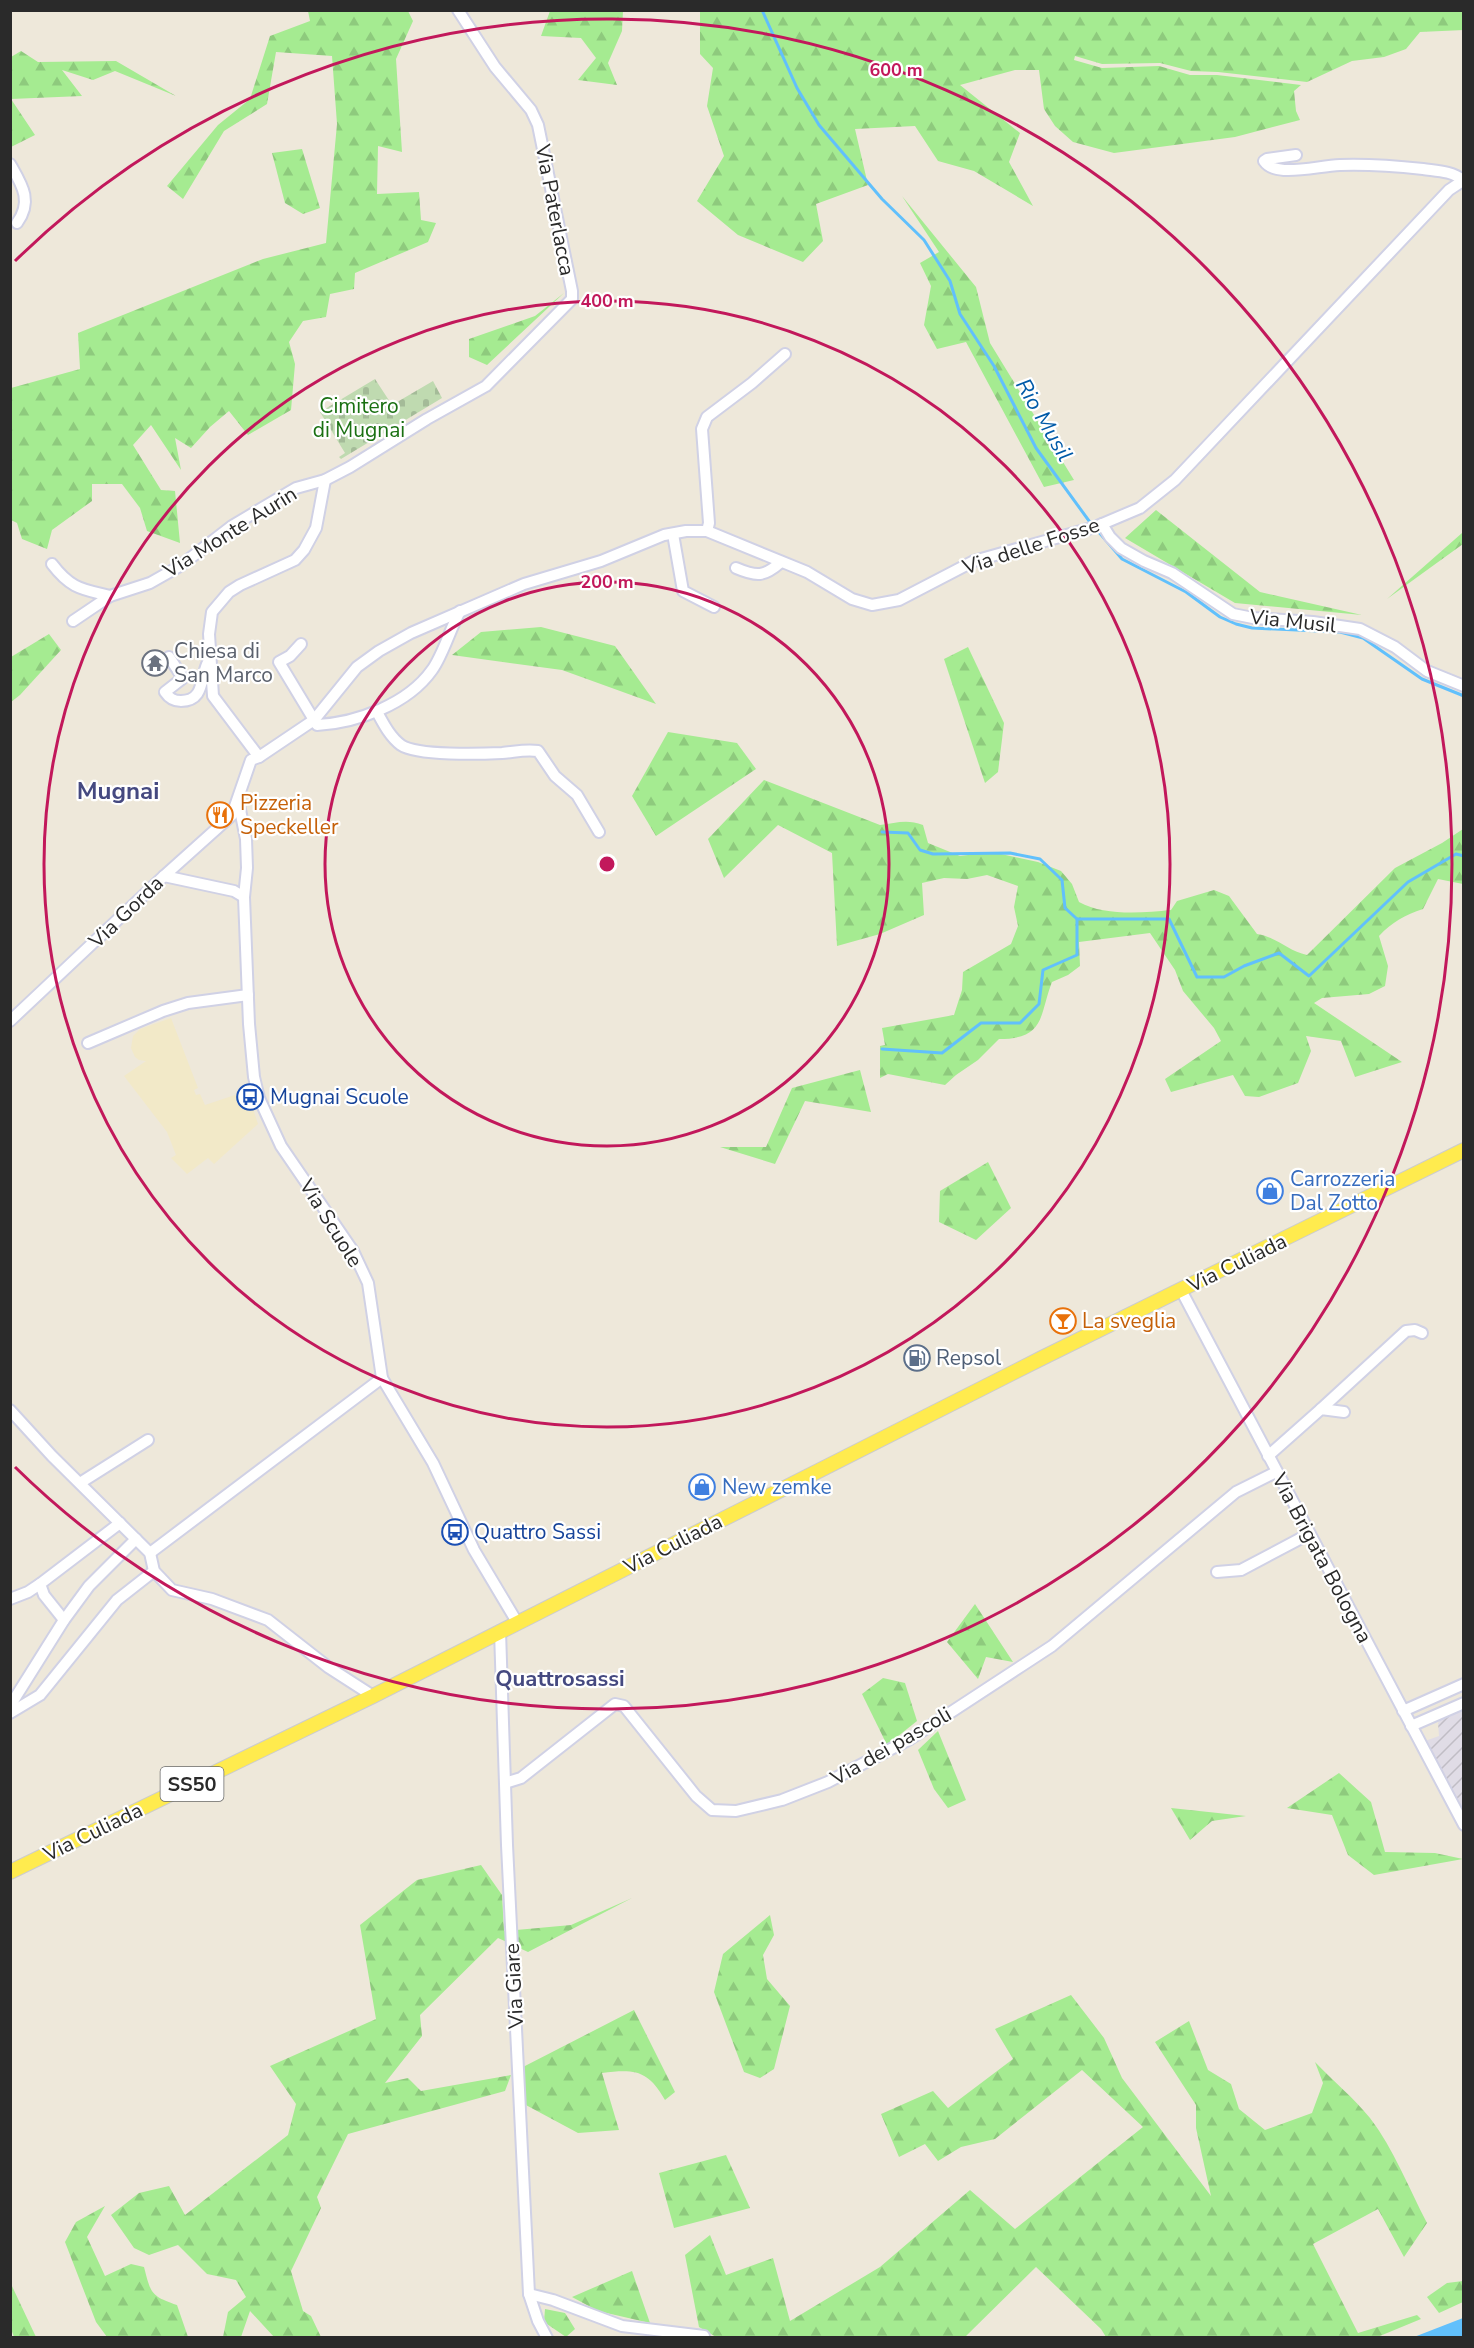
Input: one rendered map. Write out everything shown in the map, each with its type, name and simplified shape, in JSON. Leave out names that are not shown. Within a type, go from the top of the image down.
[{"type":"main road","name":"Via Culiada","points":[[10,1872],[373,1696],[1042,1358],[1464,1150]]},
{"type":"street","name":"Via Paterlacca","points":[[459,10],[495,68],[531,110],[538,125],[572,291],[572,299],[486,386],[474,394]]},
{"type":"street","points":[[1296,155],[1268,159],[1264,162],[1274,169],[1287,170],[1338,165],[1386,165],[1442,172],[1457,175],[1463,180]]},
{"type":"street","points":[[10,164],[25,192],[24,213],[17,223]]},
{"type":"street","name":"Via delle Fosse","points":[[259,757],[314,720],[357,667],[411,633],[524,584],[601,561],[664,535],[686,531],[707,531],[807,572],[852,599],[872,605],[898,600],[974,561],[1102,524],[1140,508],[1175,480],[1449,190],[1463,180]]},
{"type":"street","points":[[707,531],[709,524],[702,429],[707,417],[752,383],[785,354]]},
{"type":"street","name":"Via Monte Aurin","points":[[73,621],[110,596],[150,583],[180,566],[232,526],[296,488],[324,480],[474,394]]},
{"type":"street","points":[[238,800],[251,760],[259,757],[213,696],[209,634],[212,612],[229,592],[295,560],[304,550],[316,528],[324,480]]},
{"type":"street","name":"Via Musil","points":[[1102,524],[1121,548],[1181,578],[1233,614],[1360,629],[1395,647],[1427,671],[1464,686]]},
{"type":"street","points":[[673,534],[683,591],[714,607]]},
{"type":"street","points":[[736,568],[752,575],[761,574],[771,572],[781,562]]},
{"type":"street","points":[[52,564],[64,580],[77,587],[110,596]]},
{"type":"street","points":[[301,644],[290,656],[279,662],[314,720],[317,724],[327,724],[354,720],[377,712],[403,696],[433,669],[460,611]]},
{"type":"street","points":[[169,657],[183,678],[165,692],[169,697],[181,701],[195,697],[200,692],[210,660]]},
{"type":"street","points":[[377,712],[387,730],[401,745],[425,753],[503,753],[522,749],[538,751],[555,776],[577,795],[599,832]]},
{"type":"street","name":"Via Gorda","points":[[10,1021],[232,815],[238,800]]},
{"type":"street","name":"Via Scuole","points":[[238,800],[246,839],[247,868],[244,897],[248,995],[254,1077],[259,1098],[281,1146],[352,1251],[368,1283],[382,1378],[433,1463],[474,1550],[517,1622]]},
{"type":"street","points":[[164,876],[234,891],[244,897]]},
{"type":"street","points":[[88,1043],[163,1011],[188,1003],[248,995]]},
{"type":"street","name":"Via Brigata Bologna","points":[[1181,1290],[1464,1825]]},
{"type":"street","points":[[1268,1456],[1406,1331],[1415,1330],[1422,1333]]},
{"type":"street","points":[[150,1553],[382,1378]]},
{"type":"street","points":[[1321,1409],[1344,1412]]},
{"type":"street","points":[[13,1416],[150,1553],[154,1571],[172,1590],[212,1599],[268,1620],[328,1667],[373,1696]]},
{"type":"street","points":[[80,1484],[148,1440]]},
{"type":"street","name":"Via dei pascoli","points":[[505,1784],[520,1778],[615,1704],[624,1706],[696,1796],[712,1810],[736,1810],[782,1800],[828,1782],[910,1740],[1052,1646],[1236,1492],[1276,1472]]},
{"type":"street","points":[[10,1599],[40,1584],[120,1523]]},
{"type":"street","points":[[1217,1572],[1241,1570],[1309,1534]]},
{"type":"street","points":[[10,1706],[64,1620],[89,1586],[136,1539]]},
{"type":"street","points":[[10,1713],[40,1695],[117,1600],[154,1571]]},
{"type":"street","points":[[40,1584],[44,1595],[64,1620]]},
{"type":"street","name":"Via Giare","points":[[500,1631],[529,2294],[547,2337]]},
{"type":"street","points":[[1403,1711],[1464,1684]]},
{"type":"street","points":[[1411,1726],[1464,1702]]},
{"type":"street","points":[[529,2294],[553,2300],[622,2326],[704,2336]]},
{"type":"shaded area","points":[[171,1018],[198,1088],[194,1090],[196,1095],[200,1094],[205,1105],[247,1091],[258,1124],[214,1164],[208,1158],[187,1174],[171,1158],[176,1155],[167,1132],[124,1076],[146,1061],[135,1057],[131,1048],[133,1036],[140,1029]]},
{"type":"shaded area","points":[[1463,1708],[1463,1823],[1422,1742],[1439,1736],[1438,1723],[1442,1718]]},
{"type":"green space","points":[[1463,10],[1464,30],[1420,32],[1406,49],[1384,57],[1352,61],[1307,82],[1191,71],[1160,63],[1102,64],[1075,56],[1074,60],[1102,68],[1159,66],[1190,75],[1217,75],[1301,85],[1294,91],[1296,111],[1300,120],[1235,137],[1114,153],[1073,142],[1055,126],[1044,109],[1039,70],[1015,70],[960,85],[1020,133],[1009,162],[1033,206],[974,171],[938,161],[915,126],[855,129],[868,185],[816,204],[823,241],[803,262],[738,235],[697,201],[724,156],[707,106],[713,68],[700,54],[700,11]]},
{"type":"green space","points":[[308,11],[408,11],[413,21],[396,59],[402,152],[378,146],[377,194],[419,192],[421,220],[436,223],[428,242],[355,273],[354,289],[330,294],[326,317],[303,321],[289,342],[295,364],[291,410],[248,435],[229,411],[191,448],[175,438],[181,470],[151,425],[133,445],[161,490],[175,491],[180,543],[147,531],[140,508],[122,484],[92,484],[92,501],[52,530],[47,549],[22,539],[17,523],[11,520],[11,388],[80,369],[78,333],[263,259],[326,243],[337,124],[332,56],[276,52],[267,104],[224,131],[183,199],[167,186],[218,125],[250,99],[270,36],[310,21]]},
{"type":"green space","points":[[550,11],[623,11],[622,31],[608,63],[617,85],[578,80],[596,58],[581,38],[541,36]]},
{"type":"green space","points":[[21,51],[38,62],[116,61],[176,96],[115,71],[93,80],[62,70],[82,96],[11,99],[11,57]]},
{"type":"green space","points":[[11,99],[35,135],[11,147]]},
{"type":"green space","points":[[302,149],[320,208],[303,214],[285,203],[272,153]]},
{"type":"green space","points":[[902,196],[976,287],[990,343],[1074,480],[1044,487],[966,342],[937,349],[924,325],[931,286],[920,263],[939,252]]},
{"type":"green space","points":[[564,293],[487,365],[469,357],[469,339],[535,316]]},
{"type":"green space","name":"Cimitero di Mugnai","points":[[375,379],[392,405],[433,381],[442,398],[341,459],[339,457],[345,453],[320,412]]},
{"type":"green space","points":[[1156,510],[1260,592],[1362,615],[1235,603],[1125,538]]},
{"type":"green space","points":[[1462,533],[1463,544],[1387,599]]},
{"type":"green space","points":[[541,627],[615,646],[656,704],[562,670],[452,655],[481,632]]},
{"type":"green space","points":[[49,634],[61,650],[11,702],[11,657]]},
{"type":"green space","points":[[968,647],[1004,723],[998,772],[985,783],[944,659]]},
{"type":"green space","points":[[668,732],[737,743],[756,769],[656,836],[632,796]]},
{"type":"green space","points":[[764,780],[880,825],[907,822],[923,825],[928,843],[960,856],[992,852],[1038,862],[1061,871],[1072,884],[1079,902],[1100,910],[1136,912],[1171,910],[1177,901],[1214,890],[1229,896],[1257,934],[1307,955],[1395,868],[1463,829],[1463,884],[1438,879],[1423,909],[1399,920],[1379,936],[1388,966],[1385,986],[1369,994],[1322,998],[1314,1003],[1402,1062],[1355,1077],[1341,1041],[1306,1036],[1311,1051],[1298,1083],[1259,1097],[1245,1096],[1233,1075],[1171,1092],[1165,1079],[1221,1041],[1214,1028],[1183,991],[1175,970],[1150,933],[1079,942],[1080,966],[1068,975],[1052,982],[1042,1015],[1033,1030],[1014,1038],[999,1039],[978,1060],[945,1085],[888,1074],[880,1078],[880,1046],[885,1045],[882,1028],[954,1015],[962,990],[963,972],[1011,944],[1018,926],[1014,907],[1018,886],[987,875],[967,879],[944,878],[922,883],[924,915],[880,934],[837,946],[832,853],[778,825],[724,878],[708,839]]},
{"type":"green space","points":[[860,1070],[871,1112],[805,1101],[775,1164],[720,1147],[766,1147],[792,1088]]},
{"type":"green space","points":[[988,1162],[1011,1208],[976,1240],[939,1222],[940,1191]]},
{"type":"green space","points":[[975,1604],[1013,1662],[986,1657],[978,1679],[947,1642]]},
{"type":"green space","points":[[883,1678],[905,1683],[917,1721],[887,1745],[862,1694]]},
{"type":"green space","points":[[938,1731],[966,1800],[948,1808],[934,1789],[918,1750]]},
{"type":"green space","points":[[1339,1773],[1371,1802],[1385,1852],[1435,1853],[1463,1859],[1374,1875],[1348,1855],[1332,1815],[1287,1808]]},
{"type":"green space","points":[[1171,1808],[1246,1816],[1212,1821],[1190,1840]]},
{"type":"green space","points":[[481,1865],[502,1895],[504,1931],[571,1925],[632,1898],[528,1952],[498,1938],[420,2015],[422,2036],[385,2083],[408,2078],[421,2091],[511,2075],[505,2091],[348,2134],[317,2197],[321,2208],[291,2271],[303,2311],[311,2316],[321,2337],[274,2337],[250,2311],[241,2337],[223,2337],[228,2312],[246,2297],[236,2280],[207,2274],[178,2245],[149,2255],[134,2248],[111,2215],[139,2193],[169,2186],[185,2215],[288,2135],[296,2104],[270,2066],[376,2019],[360,1925],[417,1880]]},
{"type":"green space","points":[[770,1915],[774,1935],[763,1955],[767,1979],[790,2006],[774,2069],[760,2078],[744,2072],[714,1992],[723,1954]]},
{"type":"green space","points":[[1071,1995],[1104,2038],[1122,2078],[1211,2196],[1196,2128],[1196,2105],[1155,2042],[1189,2021],[1208,2070],[1231,2084],[1239,2109],[1265,2130],[1312,2113],[1323,2083],[1315,2062],[1357,2103],[1379,2130],[1427,2223],[1404,2257],[1378,2209],[1313,2244],[1358,2333],[1417,2315],[1421,2319],[1375,2338],[1106,2337],[1101,2329],[1036,2267],[965,2337],[716,2337],[699,2327],[685,2255],[710,2235],[726,2275],[773,2258],[790,2321],[880,2267],[970,2190],[1015,2229],[1143,2127],[1082,2070],[995,2139],[961,2147],[938,2161],[925,2144],[899,2157],[881,2114],[933,2091],[948,2108],[1013,2059],[995,2029]]},
{"type":"green space","points":[[634,2010],[675,2092],[665,2100],[653,2083],[640,2074],[623,2071],[602,2073],[619,2130],[578,2133],[524,2104],[523,2067]]},
{"type":"green space","points":[[726,2155],[750,2208],[674,2228],[659,2173]]},
{"type":"green space","points":[[105,2206],[87,2237],[105,2276],[131,2264],[144,2267],[153,2293],[177,2305],[188,2337],[107,2337],[96,2322],[65,2242],[76,2222]]},
{"type":"green space","points":[[632,2271],[650,2323],[598,2311],[572,2297]]},
{"type":"green space","points":[[1463,2281],[1463,2302],[1439,2313],[1427,2297],[1447,2283]]},
{"type":"green space","points":[[11,2284],[36,2337],[14,2337],[11,2329]]},
{"type":"green space","points":[[545,2309],[565,2313],[575,2329],[566,2337],[544,2322]]},
{"type":"water","points":[[1463,2318],[1463,2337],[1414,2337]]},
{"type":"waterway","name":"Rio Musil","points":[[762,10],[797,88],[819,125],[882,199],[924,240],[950,281],[960,314],[994,366],[1036,448],[1092,525]]},
{"type":"waterway","name":"Rio Musil","points":[[1097,530],[1122,559],[1186,592],[1220,617],[1252,628],[1340,632],[1363,638],[1422,679],[1464,696]]},
{"type":"waterway","points":[[882,832],[908,833],[920,850],[933,854],[1010,853],[1040,859],[1062,880],[1065,908],[1077,919],[1169,919],[1197,977],[1224,977],[1244,966],[1279,953],[1309,976],[1408,882],[1456,854],[1464,856]]},
{"type":"waterway","points":[[882,1049],[942,1053],[981,1023],[1020,1023],[1039,1004],[1043,970],[1077,955],[1077,919]]},
{"type":"place","name":"Chiesa di San Marco","points":[[155,663]]},
{"type":"place","name":"Pizzeria Speckeller","points":[[220,815]]},
{"type":"place","name":"Mugnai Scuole","points":[[250,1097]]},
{"type":"place","name":"Carrozzeria Dal Zotto","points":[[1270,1191]]},
{"type":"place","name":"La sveglia","points":[[1063,1321]]},
{"type":"place","name":"Repsol","points":[[917,1358]]},
{"type":"place","name":"New zemke","points":[[702,1487]]},
{"type":"place","name":"Quattro Sassi","points":[[455,1532]]},
{"type":"district","name":"Mugnai","points":[[118,791]]},
{"type":"district","name":"Quattrosassi","points":[[560,1679]]}]
